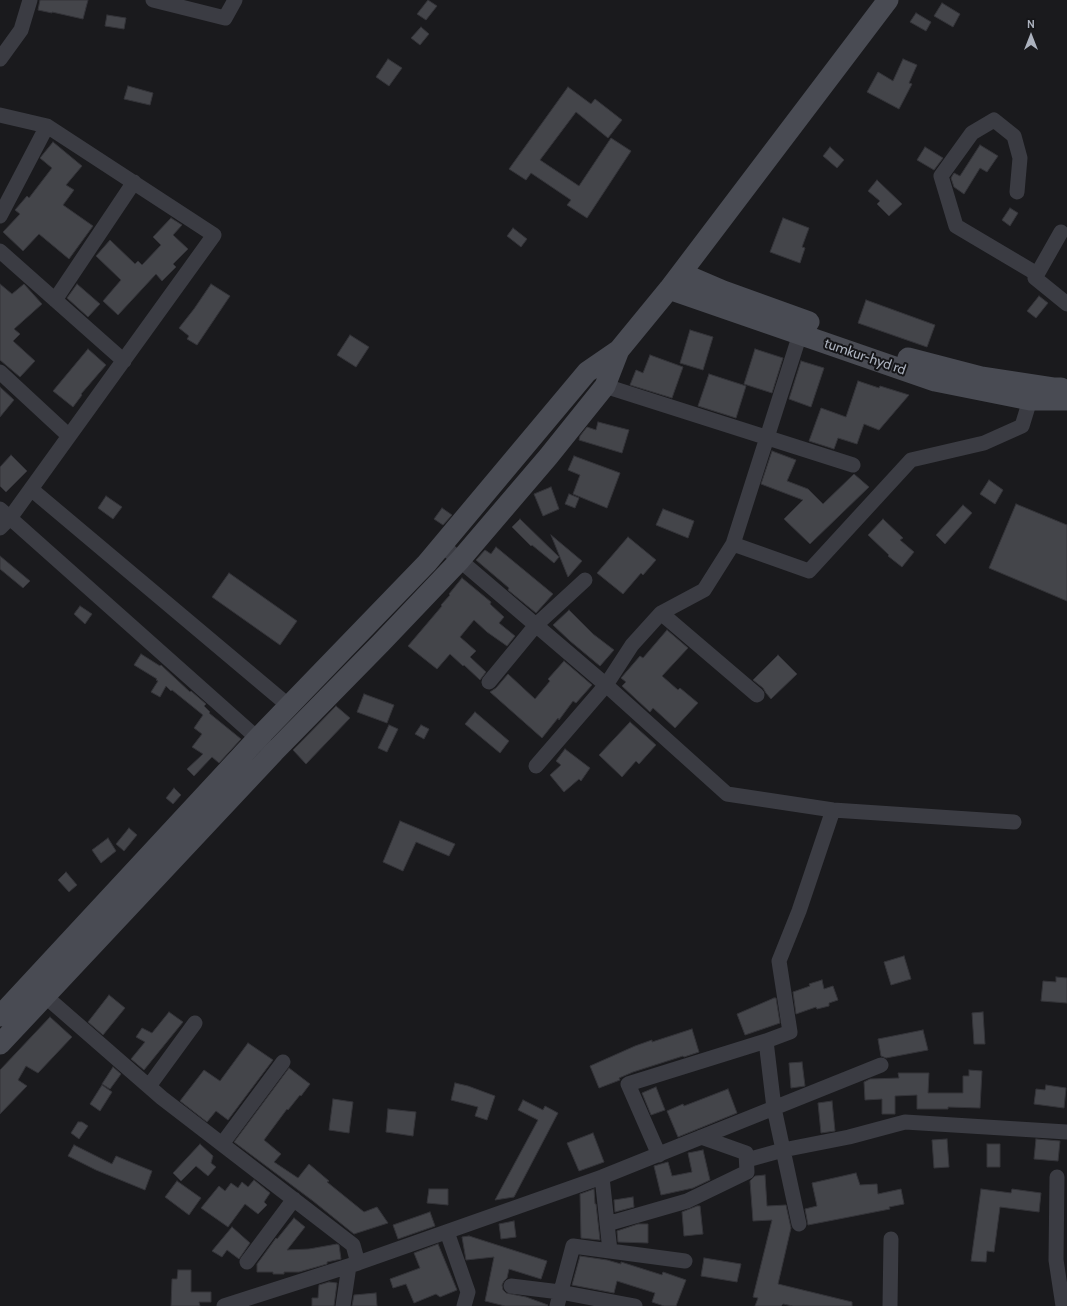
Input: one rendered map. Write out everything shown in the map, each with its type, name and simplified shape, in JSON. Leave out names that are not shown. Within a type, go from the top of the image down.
[{"type":"main road","points":[[0,1044],[37,989],[258,738],[428,563],[587,372],[619,350],[675,281],[888,0]]},
{"type":"main road","points":[[675,281],[723,291],[909,358],[980,377],[1053,388],[1067,387]]},
{"type":"main road","name":"tumkur-hyd rd","points":[[675,281],[800,334],[935,380],[1030,400],[1067,400]]},
{"type":"main road","points":[[0,1016],[37,989],[274,752],[460,560],[548,457],[605,386],[619,350]]},
{"type":"street","points":[[0,59],[21,30],[30,0]]},
{"type":"street","points":[[154,0],[225,18],[235,0]]},
{"type":"street","points":[[0,115],[47,126],[214,234],[124,361],[30,489],[3,518],[274,752]]},
{"type":"street","points":[[1017,192],[1020,158],[1014,136],[994,120],[972,133],[941,176],[956,226],[1037,274]]},
{"type":"street","points":[[0,216],[47,126]]},
{"type":"street","points":[[55,300],[134,182]]},
{"type":"street","points":[[1061,232],[1034,278],[1067,304]]},
{"type":"street","points":[[0,251],[124,361]]},
{"type":"street","points":[[536,766],[606,685],[632,645],[660,613],[704,590],[733,544],[800,334]]},
{"type":"street","points":[[0,372],[69,436]]},
{"type":"street","points":[[605,386],[853,466]]},
{"type":"street","points":[[733,544],[809,571],[911,460],[984,443],[1022,426],[1030,400]]},
{"type":"street","points":[[30,489],[289,706]]},
{"type":"street","points":[[442,545],[606,685],[727,794],[833,810],[1014,822]]},
{"type":"street","points":[[489,682],[536,625],[585,580]]},
{"type":"street","points":[[660,613],[757,695]]},
{"type":"street","points":[[659,1155],[628,1084],[766,1041],[790,1032],[779,961],[799,911],[833,810]]},
{"type":"street","points":[[37,989],[149,1086],[353,1245],[354,1264],[343,1306]]},
{"type":"street","points":[[149,1086],[195,1023]]},
{"type":"street","points":[[766,1041],[774,1108],[799,1224]]},
{"type":"street","points":[[222,1144],[283,1062]]},
{"type":"street","points":[[224,1306],[354,1264],[602,1177],[881,1065]]},
{"type":"street","points":[[747,1160],[783,1150],[849,1137],[905,1122],[1067,1132]]},
{"type":"street","points":[[607,1224],[686,1201],[747,1172],[746,1153],[701,1137]]},
{"type":"street","points":[[602,1177],[610,1251]]},
{"type":"street","points":[[1057,1177],[1056,1260],[1063,1306]]},
{"type":"street","points":[[247,1262],[294,1199]]},
{"type":"street","points":[[447,1232],[468,1292],[464,1306]]},
{"type":"street","points":[[890,1306],[891,1239]]},
{"type":"street","points":[[559,1299],[573,1246],[685,1262]]},
{"type":"street","points":[[511,1286],[559,1299],[635,1306]]},
{"type":"building","points":[[40,0],[88,0],[83,19],[38,10]]},
{"type":"building","points":[[428,0],[437,6],[426,20],[417,14]]},
{"type":"building","points":[[942,3],[960,14],[953,27],[934,16]]},
{"type":"building","points":[[916,13],[931,22],[926,31],[910,22]]},
{"type":"building","points":[[107,15],[126,18],[124,29],[105,26]]},
{"type":"building","points":[[421,27],[429,34],[420,45],[411,38]]},
{"type":"building","points":[[388,59],[402,68],[389,86],[376,77]]},
{"type":"building","points":[[903,59],[917,65],[909,83],[912,84],[899,109],[867,92],[878,72],[893,81]]},
{"type":"building","points":[[128,86],[153,93],[150,105],[124,99]]},
{"type":"building","points":[[568,87],[591,104],[595,99],[622,120],[608,138],[576,112],[540,160],[579,186],[611,138],[631,151],[587,218],[567,205],[571,200],[531,173],[526,180],[509,169]]},
{"type":"building","points":[[53,142],[82,166],[66,185],[74,190],[63,205],[93,226],[69,259],[39,234],[23,251],[3,232],[20,214],[15,210],[27,196],[29,198],[52,168],[40,158]]},
{"type":"building","points":[[980,145],[998,156],[987,172],[980,168],[964,194],[954,187],[951,178],[954,173],[960,176]]},
{"type":"building","points":[[830,147],[844,160],[837,168],[823,156]]},
{"type":"building","points":[[925,147],[943,158],[934,170],[917,160]]},
{"type":"building","points":[[877,180],[902,204],[889,216],[877,204],[880,201],[868,191]]},
{"type":"building","points":[[1010,208],[1018,213],[1010,226],[1002,220]]},
{"type":"building","points":[[171,218],[182,225],[173,235],[188,249],[173,264],[176,267],[162,281],[156,274],[118,315],[103,301],[121,280],[96,256],[110,240],[135,264],[138,261],[142,265],[161,245],[153,237]]},
{"type":"building","points":[[783,218],[809,228],[802,247],[805,248],[800,263],[770,252]]},
{"type":"building","points":[[513,228],[527,239],[521,247],[507,236]]},
{"type":"building","points":[[0,284],[12,294],[24,284],[42,304],[14,329],[20,334],[13,341],[35,361],[20,377],[0,360]]},
{"type":"building","points":[[77,284],[100,304],[88,317],[67,298]]},
{"type":"building","points":[[211,284],[230,296],[197,345],[187,339],[189,336],[179,328]]},
{"type":"building","points":[[1039,296],[1048,303],[1036,318],[1027,311]]},
{"type":"building","points":[[866,300],[935,325],[927,347],[858,323]]},
{"type":"building","points":[[690,330],[713,337],[703,370],[680,363]]},
{"type":"building","points":[[350,335],[369,347],[356,367],[337,355]]},
{"type":"building","points":[[88,349],[106,365],[81,394],[82,395],[73,407],[53,391]]},
{"type":"building","points":[[755,349],[783,358],[772,393],[744,384]]},
{"type":"building","points":[[650,355],[683,367],[672,398],[630,385],[636,370],[643,373]]},
{"type":"building","points":[[801,361],[824,368],[811,407],[789,399]]},
{"type":"building","points":[[709,374],[746,386],[736,418],[698,406]]},
{"type":"building","points":[[858,381],[909,395],[879,430],[864,424],[857,444],[838,438],[834,449],[809,441],[821,408],[846,417]]},
{"type":"building","points":[[0,387],[14,400],[0,417]]},
{"type":"building","points":[[598,422],[629,430],[622,453],[579,440],[580,436],[587,427],[596,430]]},
{"type":"building","points":[[772,451],[796,460],[787,481],[808,489],[823,504],[854,474],[869,487],[810,544],[784,519],[803,500],[761,484]]},
{"type":"building","points":[[11,455],[27,471],[6,492],[0,486],[0,467]]},
{"type":"building","points":[[574,456],[620,473],[607,508],[573,494],[580,475],[568,470]]},
{"type":"building","points":[[989,480],[1003,490],[995,504],[980,494]]},
{"type":"building","points":[[551,487],[559,509],[543,516],[534,494]]},
{"type":"building","points":[[569,494],[579,498],[575,508],[565,504]]},
{"type":"building","points":[[106,496],[122,507],[113,519],[98,508]]},
{"type":"building","points":[[1016,504],[1067,525],[1067,601],[989,568]]},
{"type":"building","points":[[963,505],[972,513],[945,544],[936,535]]},
{"type":"building","points":[[442,508],[452,515],[443,525],[434,519]]},
{"type":"building","points":[[663,509],[694,521],[688,538],[656,525]]},
{"type":"building","points":[[520,519],[559,557],[554,563],[532,545],[531,546],[512,527]]},
{"type":"building","points":[[883,519],[903,538],[900,540],[914,552],[902,567],[888,556],[889,555],[868,535]]},
{"type":"building","points":[[551,535],[582,561],[568,577]]},
{"type":"building","points":[[628,537],[656,560],[643,575],[641,573],[623,594],[597,573]]},
{"type":"building","points":[[496,547],[553,594],[536,613],[508,590],[509,588],[476,560],[485,550],[491,554]]},
{"type":"building","points":[[0,556],[30,581],[23,588],[0,569]]},
{"type":"building","points":[[229,573],[297,621],[280,645],[212,597]]},
{"type":"building","points":[[462,578],[491,602],[490,604],[504,617],[499,623],[515,636],[507,646],[487,632],[474,620],[460,637],[476,651],[470,657],[486,672],[480,680],[450,654],[437,669],[408,646],[442,606],[441,605]]},
{"type":"building","points":[[80,606],[92,614],[85,624],[74,614]]},
{"type":"building","points":[[569,610],[593,634],[614,650],[600,666],[553,625]]},
{"type":"building","points":[[667,630],[688,648],[662,676],[678,690],[680,688],[698,703],[675,728],[653,708],[650,712],[622,686],[626,682],[621,678],[640,656],[643,658]]},
{"type":"building","points":[[141,654],[160,666],[161,665],[190,692],[191,691],[206,704],[204,706],[210,712],[209,713],[241,739],[219,763],[212,757],[194,776],[187,769],[203,754],[192,747],[202,734],[194,728],[203,715],[166,686],[160,697],[151,692],[158,681],[156,680],[157,679],[134,665]]},
{"type":"building","points":[[778,655],[797,674],[771,699],[763,688],[753,680]]},
{"type":"building","points":[[564,661],[592,685],[576,703],[573,701],[559,720],[558,718],[542,738],[490,692],[496,688],[508,674],[535,699],[550,681],[548,679]]},
{"type":"building","points":[[364,694],[394,705],[387,723],[357,712]]},
{"type":"building","points":[[336,706],[350,718],[306,764],[293,750]]},
{"type":"building","points":[[475,712],[509,741],[500,753],[465,724]]},
{"type":"building","points":[[630,722],[656,745],[639,764],[636,761],[622,777],[599,755]]},
{"type":"building","points":[[389,725],[398,729],[387,752],[378,748]]},
{"type":"building","points":[[421,725],[429,729],[424,739],[415,734]]},
{"type":"building","points":[[565,749],[590,768],[581,781],[579,779],[564,792],[550,775],[561,765],[556,761]]},
{"type":"building","points":[[174,788],[181,795],[173,804],[166,798]]},
{"type":"building","points":[[400,821],[455,844],[449,856],[416,842],[403,871],[383,862]]},
{"type":"building","points":[[129,828],[137,835],[124,851],[116,844]]},
{"type":"building","points":[[108,838],[116,851],[101,863],[92,850]]},
{"type":"building","points":[[66,872],[77,885],[69,892],[58,880]]},
{"type":"building","points":[[904,956],[911,979],[891,985],[884,962]]},
{"type":"building","points":[[1056,977],[1067,978],[1067,1003],[1041,1001],[1043,981],[1056,982]]},
{"type":"building","points":[[822,980],[824,989],[833,986],[838,1000],[829,1003],[829,1006],[817,1009],[816,1007],[796,1014],[793,992],[810,986],[809,984]]},
{"type":"building","points":[[109,995],[125,1008],[103,1035],[88,1022]]},
{"type":"building","points":[[776,998],[780,1023],[745,1035],[737,1014]]},
{"type":"building","points":[[169,1012],[183,1022],[144,1070],[131,1059],[145,1042],[136,1037],[142,1028],[152,1033]]},
{"type":"building","points":[[983,1012],[985,1044],[974,1044],[972,1013]]},
{"type":"building","points":[[50,1017],[72,1037],[38,1073],[26,1066],[18,1080],[27,1086],[0,1114],[0,1070]]},
{"type":"building","points":[[692,1029],[699,1052],[633,1072],[619,1078],[620,1080],[599,1088],[590,1066],[635,1046]]},
{"type":"building","points":[[923,1030],[928,1050],[886,1058],[881,1056],[878,1039]]},
{"type":"building","points":[[248,1043],[273,1060],[228,1120],[216,1111],[207,1122],[180,1101],[204,1070],[220,1081]]},
{"type":"building","points":[[802,1062],[805,1086],[791,1088],[789,1063]]},
{"type":"building","points":[[113,1067],[121,1074],[110,1089],[102,1084]]},
{"type":"building","points":[[289,1068],[310,1084],[301,1096],[300,1095],[288,1110],[287,1109],[264,1140],[281,1154],[274,1162],[298,1178],[309,1164],[329,1181],[327,1182],[364,1212],[377,1207],[388,1223],[354,1234],[313,1201],[234,1142]]},
{"type":"building","points":[[969,1070],[982,1071],[980,1108],[948,1107],[948,1109],[917,1109],[917,1095],[895,1096],[895,1114],[882,1114],[882,1099],[865,1100],[864,1082],[870,1079],[899,1078],[898,1073],[929,1073],[928,1093],[963,1093],[963,1076],[969,1076]]},
{"type":"building","points":[[455,1083],[495,1096],[487,1120],[475,1116],[478,1107],[451,1100]]},
{"type":"building","points":[[102,1085],[112,1092],[100,1111],[90,1104]]},
{"type":"building","points":[[1046,1085],[1066,1088],[1064,1108],[1034,1104],[1036,1089],[1045,1090]]},
{"type":"building","points":[[656,1087],[665,1110],[651,1115],[642,1093]]},
{"type":"building","points":[[728,1089],[737,1113],[678,1137],[667,1111]]},
{"type":"building","points":[[333,1099],[353,1102],[349,1133],[329,1130]]},
{"type":"building","points":[[523,1100],[543,1110],[545,1106],[558,1113],[514,1197],[495,1200],[538,1120],[518,1110]]},
{"type":"building","points":[[832,1101],[835,1131],[821,1133],[818,1103]]},
{"type":"building","points":[[388,1109],[416,1112],[413,1136],[386,1132]]},
{"type":"building","points":[[78,1122],[82,1122],[88,1126],[79,1139],[71,1133]]},
{"type":"building","points":[[593,1133],[604,1162],[579,1171],[567,1143]]},
{"type":"building","points":[[947,1139],[949,1167],[934,1168],[932,1140]]},
{"type":"building","points":[[1036,1139],[1060,1141],[1058,1161],[1034,1159]]},
{"type":"building","points":[[200,1144],[213,1156],[211,1163],[216,1167],[208,1176],[196,1166],[181,1181],[173,1173]]},
{"type":"building","points":[[987,1144],[1000,1144],[1000,1167],[987,1167]]},
{"type":"building","points":[[74,1145],[112,1164],[116,1156],[152,1171],[145,1190],[96,1170],[68,1156]]},
{"type":"building","points":[[703,1150],[710,1180],[693,1188],[661,1195],[654,1166],[668,1162],[672,1176],[692,1172],[688,1153]]},
{"type":"building","points":[[856,1173],[860,1185],[877,1184],[878,1194],[901,1189],[904,1204],[889,1207],[890,1209],[808,1225],[805,1209],[817,1206],[812,1183]]},
{"type":"building","points":[[765,1175],[767,1206],[786,1205],[791,1228],[778,1284],[852,1302],[852,1306],[793,1306],[783,1304],[781,1306],[755,1306],[758,1298],[753,1297],[772,1220],[753,1221],[750,1181],[755,1176]]},
{"type":"building","points":[[254,1180],[270,1193],[264,1202],[267,1205],[258,1214],[245,1204],[228,1227],[201,1208],[219,1186],[225,1191],[231,1183],[238,1188],[242,1182],[248,1187]]},
{"type":"building","points":[[177,1181],[201,1198],[189,1215],[165,1197]]},
{"type":"building","points":[[429,1189],[448,1189],[448,1205],[427,1203]]},
{"type":"building","points":[[594,1189],[600,1240],[581,1238],[580,1194]]},
{"type":"building","points":[[981,1189],[1011,1193],[1012,1189],[1041,1193],[1039,1212],[1000,1207],[994,1252],[987,1251],[986,1262],[971,1261]]},
{"type":"building","points":[[633,1197],[634,1207],[615,1212],[614,1200]]},
{"type":"building","points":[[700,1206],[703,1234],[684,1236],[682,1212]]},
{"type":"building","points":[[430,1212],[435,1226],[398,1239],[393,1225]]},
{"type":"building","points":[[294,1218],[305,1227],[287,1250],[309,1249],[337,1244],[339,1245],[341,1259],[327,1262],[327,1264],[299,1272],[273,1274],[273,1272],[257,1272],[257,1264],[276,1238],[277,1239]]},
{"type":"building","points":[[514,1221],[516,1237],[501,1239],[499,1224]]},
{"type":"building","points":[[638,1224],[648,1224],[648,1243],[618,1242],[617,1231]]},
{"type":"building","points":[[232,1227],[250,1243],[239,1259],[227,1250],[222,1257],[212,1251]]},
{"type":"building","points":[[469,1236],[547,1261],[541,1279],[509,1269],[507,1278],[502,1285],[503,1290],[506,1293],[526,1297],[548,1305],[505,1306],[485,1301],[494,1257],[466,1260],[462,1237]]},
{"type":"building","points":[[438,1244],[457,1290],[440,1297],[436,1294],[414,1303],[406,1284],[393,1288],[390,1279],[420,1268],[414,1253]]},
{"type":"building","points":[[580,1256],[607,1260],[621,1264],[621,1262],[662,1275],[663,1272],[686,1280],[676,1306],[664,1306],[652,1302],[655,1293],[617,1281],[614,1293],[572,1285]]},
{"type":"building","points":[[704,1258],[741,1264],[737,1282],[701,1276]]},
{"type":"building","points":[[178,1270],[191,1270],[191,1292],[211,1292],[211,1302],[199,1302],[200,1306],[171,1306],[172,1279],[177,1279]]},
{"type":"building","points":[[329,1282],[337,1283],[334,1306],[312,1306],[312,1298],[318,1298],[319,1285]]},
{"type":"building","points":[[376,1293],[377,1306],[352,1306],[354,1295]]}]
